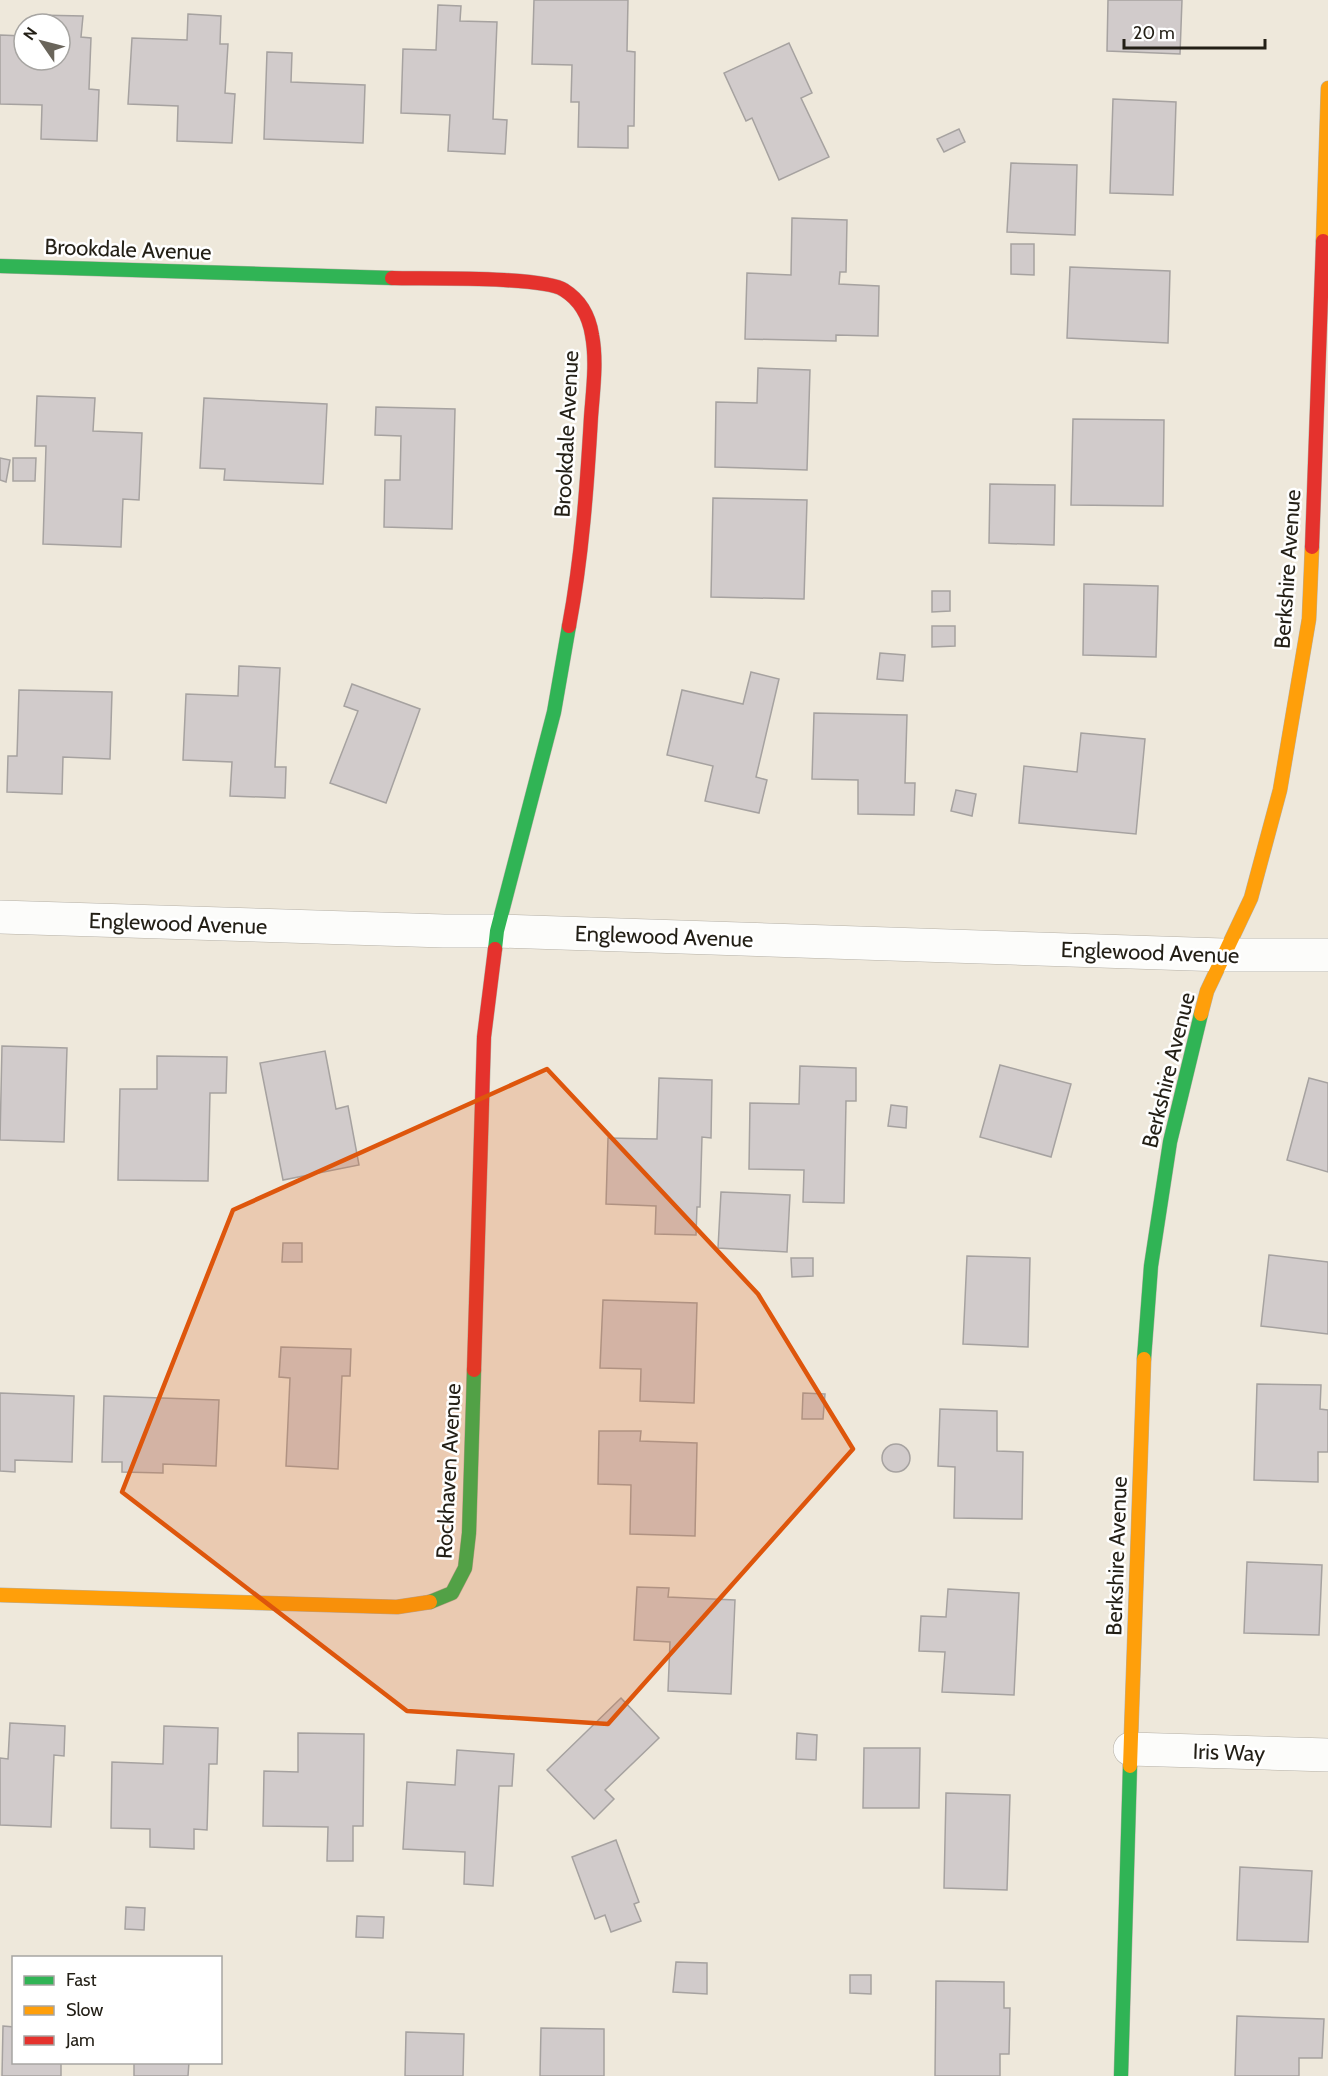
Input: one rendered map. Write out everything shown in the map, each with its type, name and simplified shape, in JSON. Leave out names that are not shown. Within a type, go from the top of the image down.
[{"type":"street","name":"Berkshire Avenue","points":[[1121,2076],[1142,1380],[1151,1266],[1170,1142],[1207,991],[1251,898],[1280,790],[1309,619],[1328,88]]},
{"type":"street","name":"Brookdale Avenue","points":[[0,266],[532,282],[562,288],[581,303],[592,334],[594,367],[590,441],[576,589],[554,711],[497,931]]},
{"type":"street","name":"Englewood Avenue","points":[[0,917],[1223,955],[1328,955]]},
{"type":"street","name":"Rockhaven Avenue","points":[[0,1595],[397,1607],[426,1604],[452,1593],[465,1568],[469,1533],[484,1036],[497,931]]},
{"type":"street","name":"Iris Way","points":[[1130,1749],[1328,1755]]},
{"type":"highlighted area","points":[[547,1069],[758,1294],[853,1449],[608,1724],[407,1711],[122,1492],[233,1210]]},
{"type":"building","points":[[534,0],[628,0],[627,51],[635,52],[634,126],[628,126],[628,148],[578,147],[579,102],[571,102],[572,65],[532,64]]},
{"type":"building","points":[[1108,0],[1182,0],[1180,54],[1107,51]]},
{"type":"building","points":[[438,5],[461,6],[460,21],[497,22],[493,119],[507,120],[505,154],[448,151],[450,115],[401,113],[403,49],[436,50]]},
{"type":"building","points":[[188,14],[221,16],[220,44],[228,44],[225,93],[235,94],[232,143],[177,141],[178,106],[128,104],[132,38],[187,40]]},
{"type":"building","points":[[72,16],[83,16],[81,37],[91,38],[89,89],[99,90],[97,141],[41,139],[42,105],[0,104],[0,35],[12,36],[12,72],[72,72]]},
{"type":"building","points":[[789,43],[812,93],[801,98],[829,157],[779,180],[752,118],[746,121],[724,73]]},
{"type":"building","points":[[267,52],[292,53],[291,82],[365,85],[363,143],[264,139]]},
{"type":"building","points":[[1113,99],[1176,102],[1173,195],[1110,193]]},
{"type":"building","points":[[959,129],[965,142],[944,152],[937,139]]},
{"type":"building","points":[[1011,163],[1077,165],[1075,235],[1007,232]]},
{"type":"building","points":[[792,218],[847,220],[846,272],[840,272],[839,284],[879,286],[878,336],[836,335],[836,341],[745,339],[747,273],[791,275]]},
{"type":"building","points":[[1011,244],[1034,244],[1034,275],[1011,274]]},
{"type":"building","points":[[1070,267],[1170,271],[1168,343],[1067,338]]},
{"type":"building","points":[[758,368],[810,370],[807,470],[715,467],[716,402],[757,403]]},
{"type":"building","points":[[37,396],[95,398],[93,431],[142,433],[139,500],[123,499],[121,547],[43,544],[46,446],[35,446]]},
{"type":"building","points":[[204,398],[327,404],[323,484],[224,480],[225,469],[200,468]]},
{"type":"building","points":[[376,407],[455,409],[452,529],[384,527],[385,480],[400,480],[401,436],[375,435]]},
{"type":"building","points":[[1073,419],[1164,420],[1163,506],[1071,505]]},
{"type":"building","points":[[0,458],[10,460],[6,482],[0,480]]},
{"type":"building","points":[[13,458],[36,458],[35,481],[13,481]]},
{"type":"building","points":[[990,484],[1055,485],[1054,545],[989,543]]},
{"type":"building","points":[[713,498],[807,500],[804,599],[711,597]]},
{"type":"building","points":[[1084,584],[1158,586],[1156,657],[1083,655]]},
{"type":"building","points":[[932,591],[950,591],[950,611],[932,612]]},
{"type":"building","points":[[932,626],[955,626],[955,646],[932,647]]},
{"type":"building","points":[[880,653],[905,655],[903,681],[877,679]]},
{"type":"building","points":[[239,666],[280,668],[275,767],[286,767],[285,798],[230,796],[232,762],[183,760],[186,694],[238,696]]},
{"type":"building","points":[[751,672],[779,679],[756,777],[767,780],[759,813],[705,801],[713,766],[667,755],[682,690],[743,704]]},
{"type":"building","points":[[352,684],[420,709],[386,803],[330,783],[358,711],[344,706]]},
{"type":"building","points":[[19,690],[112,692],[110,759],[63,757],[62,794],[7,792],[8,756],[17,756]]},
{"type":"building","points":[[814,713],[907,715],[905,783],[915,783],[914,815],[858,814],[858,780],[812,779]]},
{"type":"building","points":[[1081,733],[1145,739],[1136,834],[1019,823],[1024,766],[1077,772]]},
{"type":"building","points":[[956,790],[976,794],[972,816],[951,811]]},
{"type":"building","points":[[2,1046],[67,1048],[64,1142],[0,1140]]},
{"type":"building","points":[[325,1051],[336,1109],[348,1106],[359,1165],[283,1180],[260,1063]]},
{"type":"building","points":[[157,1056],[227,1057],[226,1093],[210,1093],[208,1181],[118,1180],[120,1089],[157,1089]]},
{"type":"building","points":[[1000,1065],[1071,1084],[1051,1157],[980,1137]]},
{"type":"building","points":[[800,1066],[856,1068],[856,1101],[846,1101],[844,1203],[803,1202],[804,1170],[749,1169],[750,1103],[799,1104]]},
{"type":"building","points":[[659,1078],[712,1080],[711,1138],[702,1137],[700,1207],[697,1207],[696,1235],[655,1234],[656,1206],[606,1204],[608,1138],[657,1139]]},
{"type":"building","points":[[1309,1078],[1328,1083],[1328,1172],[1287,1160]]},
{"type":"building","points":[[891,1105],[907,1107],[906,1128],[888,1126]]},
{"type":"building","points":[[721,1192],[790,1195],[787,1252],[718,1248]]},
{"type":"building","points":[[283,1243],[302,1243],[302,1262],[282,1262]]},
{"type":"building","points":[[1269,1255],[1328,1262],[1328,1334],[1261,1326]]},
{"type":"building","points":[[967,1256],[1030,1258],[1028,1347],[963,1344]]},
{"type":"building","points":[[791,1258],[813,1258],[813,1276],[792,1277]]},
{"type":"building","points":[[603,1300],[697,1303],[694,1403],[640,1401],[641,1369],[600,1368]]},
{"type":"building","points":[[281,1347],[351,1349],[350,1376],[342,1376],[338,1469],[286,1466],[290,1378],[279,1377]]},
{"type":"building","points":[[1257,1384],[1321,1385],[1320,1409],[1328,1410],[1328,1452],[1318,1452],[1318,1482],[1254,1480]]},
{"type":"building","points":[[0,1393],[74,1396],[72,1462],[15,1460],[15,1472],[0,1471]]},
{"type":"building","points":[[803,1393],[825,1394],[823,1419],[802,1419]]},
{"type":"building","points":[[104,1396],[219,1400],[216,1466],[163,1464],[163,1473],[122,1472],[122,1462],[102,1462]]},
{"type":"building","points":[[940,1409],[997,1411],[997,1451],[1023,1452],[1022,1519],[954,1518],[955,1467],[938,1466]]},
{"type":"building","points":[[599,1431],[641,1431],[640,1441],[697,1443],[695,1536],[630,1534],[631,1485],[598,1484]]},
{"type":"building","points":[[896,1444],[906,1448],[910,1458],[906,1468],[896,1472],[886,1468],[882,1458],[886,1448]]},
{"type":"building","points":[[1247,1562],[1322,1565],[1319,1635],[1244,1633]]},
{"type":"building","points":[[637,1587],[669,1588],[668,1597],[735,1600],[731,1694],[668,1691],[670,1642],[634,1640]]},
{"type":"building","points":[[948,1589],[1019,1593],[1014,1695],[942,1692],[945,1652],[919,1651],[921,1616],[946,1617]]},
{"type":"building","points":[[621,1698],[659,1738],[605,1790],[614,1799],[594,1819],[547,1770]]},
{"type":"building","points":[[10,1723],[65,1726],[64,1756],[54,1755],[51,1827],[0,1825],[0,1758],[8,1759]]},
{"type":"building","points":[[164,1726],[218,1728],[217,1764],[209,1764],[207,1830],[194,1829],[194,1849],[150,1847],[150,1829],[111,1828],[112,1762],[163,1764]]},
{"type":"building","points":[[298,1733],[364,1734],[363,1826],[353,1826],[353,1861],[327,1861],[328,1827],[263,1826],[264,1771],[298,1772]]},
{"type":"building","points":[[797,1733],[817,1735],[816,1760],[796,1759]]},
{"type":"building","points":[[864,1748],[920,1748],[919,1808],[863,1808]]},
{"type":"building","points":[[457,1750],[514,1754],[512,1786],[499,1786],[493,1886],[464,1884],[465,1852],[403,1849],[407,1782],[455,1785]]},
{"type":"building","points":[[946,1793],[1010,1795],[1007,1890],[944,1888]]},
{"type":"building","points":[[616,1840],[639,1902],[634,1904],[641,1921],[611,1932],[605,1915],[595,1919],[572,1857]]},
{"type":"building","points":[[1240,1867],[1312,1871],[1308,1942],[1237,1940]]},
{"type":"building","points":[[126,1907],[145,1908],[144,1930],[125,1929]]},
{"type":"building","points":[[357,1916],[384,1917],[383,1938],[356,1937]]},
{"type":"building","points":[[676,1962],[707,1963],[707,1994],[673,1992]]},
{"type":"building","points":[[850,1975],[871,1975],[871,1994],[850,1993]]},
{"type":"building","points":[[936,1981],[1004,1982],[1004,2008],[1010,2008],[1009,2054],[1000,2054],[1000,2076],[935,2076]]},
{"type":"building","points":[[1237,2016],[1324,2019],[1322,2058],[1299,2058],[1299,2076],[1235,2076]]},
{"type":"building","points":[[3,2026],[12,2027],[12,2064],[61,2064],[61,2076],[2,2076]]},
{"type":"building","points":[[541,2028],[604,2029],[604,2076],[540,2076]]},
{"type":"building","points":[[406,2032],[464,2034],[463,2076],[405,2076]]},
{"type":"building","points":[[134,2064],[189,2064],[188,2076],[134,2076]]},
{"type":"traffic: fast","points":[[0,266],[392,278]]},
{"type":"traffic: fast","points":[[495,949],[497,931],[554,712],[569,626]]},
{"type":"traffic: fast","points":[[1144,1359],[1151,1266],[1170,1142],[1201,1014]]},
{"type":"traffic: fast","points":[[430,1602],[452,1593],[465,1568],[469,1533],[474,1370]]},
{"type":"traffic: fast","points":[[1121,2076],[1130,1766]]},
{"type":"traffic: slow","points":[[1323,241],[1328,88]]},
{"type":"traffic: slow","points":[[1201,1014],[1207,991],[1251,898],[1280,790],[1309,619],[1312,547]]},
{"type":"traffic: slow","points":[[1130,1766],[1144,1359]]},
{"type":"traffic: slow","points":[[0,1595],[397,1607],[430,1602]]},
{"type":"traffic: jam","points":[[1312,547],[1323,241]]},
{"type":"traffic: jam","points":[[392,278],[533,282],[564,290],[579,304],[586,315],[591,328],[594,376],[583,522],[569,626]]},
{"type":"traffic: jam","points":[[474,1370],[484,1037],[495,949]]}]
